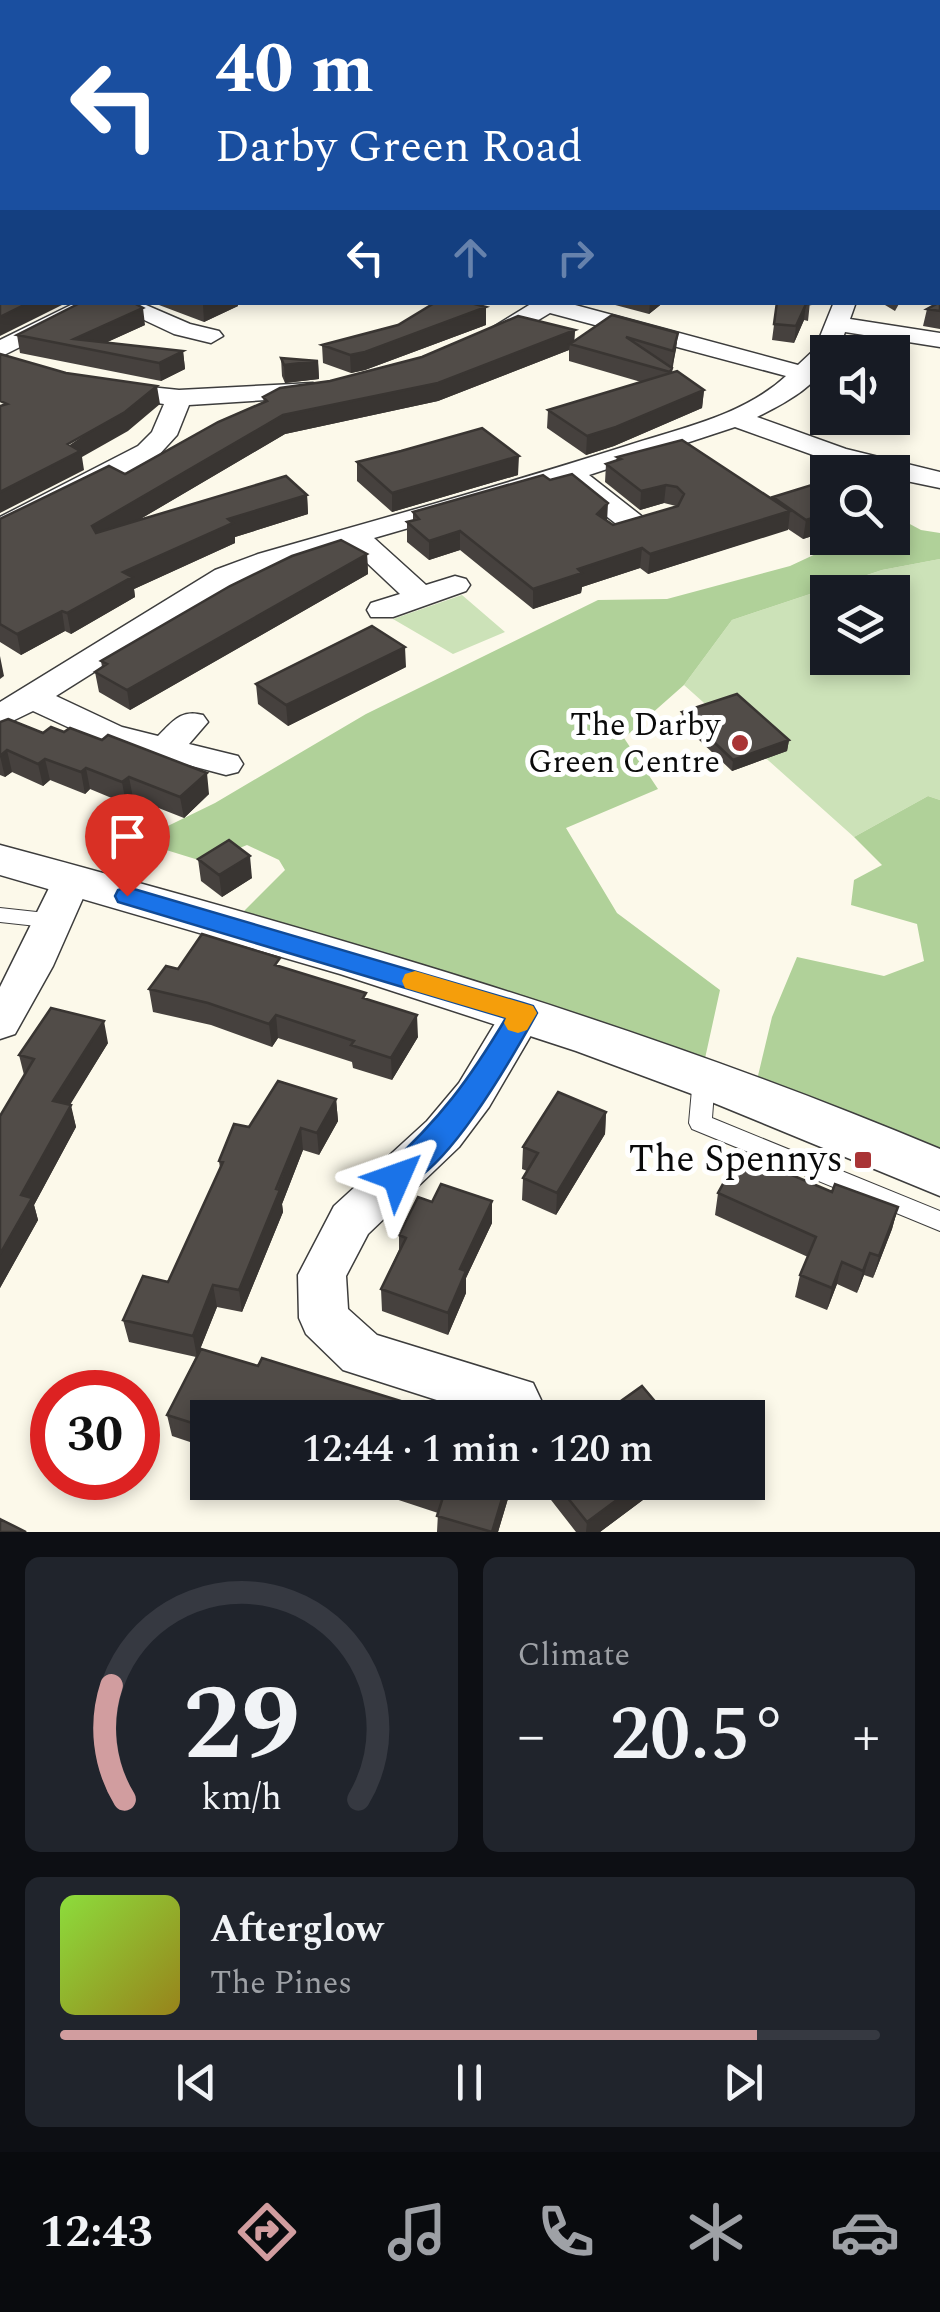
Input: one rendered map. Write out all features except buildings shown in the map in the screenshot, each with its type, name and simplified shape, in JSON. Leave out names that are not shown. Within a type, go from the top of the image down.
[{"type":"street","points":[[5,357],[92,305]]},
{"type":"street","points":[[125,305],[182,329],[212,336]]},
{"type":"street","points":[[459,352],[494,338],[547,305]]},
{"type":"street","points":[[553,305],[806,374]]},
{"type":"street","points":[[0,716],[226,576],[268,560],[569,473],[736,418],[780,396],[806,374],[826,352],[842,313],[940,340]]},
{"type":"street","points":[[80,384],[180,398],[277,395],[332,388]]},
{"type":"street","points":[[0,528],[147,452],[164,434],[180,398]]},
{"type":"street","points":[[736,418],[800,446],[864,465],[940,480]]},
{"type":"street","points":[[569,473],[620,528],[665,515]]},
{"type":"street","points":[[354,536],[420,596]]},
{"type":"street","points":[[382,610],[455,585]]},
{"type":"street","points":[[30,697],[110,734],[226,764]]},
{"type":"street","points":[[166,748],[191,722]]},
{"type":"street","points":[[0,860],[64,901],[523,1013],[863,1139],[940,1173]]},
{"type":"street","points":[[0,1023],[64,901]]},
{"type":"street","points":[[515,1400],[361,1354],[324,1318],[322,1275],[351,1220],[443,1134],[474,1095],[523,1013]]},
{"type":"lane","points":[[0,914],[64,901]]},
{"type":"lane","points":[[704,1078],[700,1123],[940,1221]]},
{"type":"green space","points":[[910,524],[940,533],[940,559],[867,575],[810,575],[810,594],[732,620],[684,685],[624,738],[658,789],[566,828],[617,913],[720,990],[704,1063],[243,912],[285,870],[279,860],[247,845],[205,862],[137,841],[215,803],[366,714],[598,600],[667,599],[790,566],[814,555],[910,555]]},
{"type":"green space","points":[[940,559],[940,800],[928,796],[854,837],[684,685],[732,620],[810,594],[810,675],[910,675],[910,575],[867,575]]},
{"type":"green space","points":[[462,595],[505,632],[453,654],[393,619]]},
{"type":"green space","points":[[928,796],[940,800],[940,1158],[757,1080],[772,1017],[797,957],[884,976],[924,961],[917,924],[851,905],[854,880],[882,865],[854,837]]},
{"type":"slow traffic","points":[[415,981],[523,1013],[518,1023]]},
{"type":"place","name":"The Darby Green Centre","points":[[740,743]]},
{"type":"place","name":"The Spennys","points":[[863,1160]]},
{"type":"route","points":[[127,896],[523,1013],[474,1095],[443,1134],[397,1177]]}]
